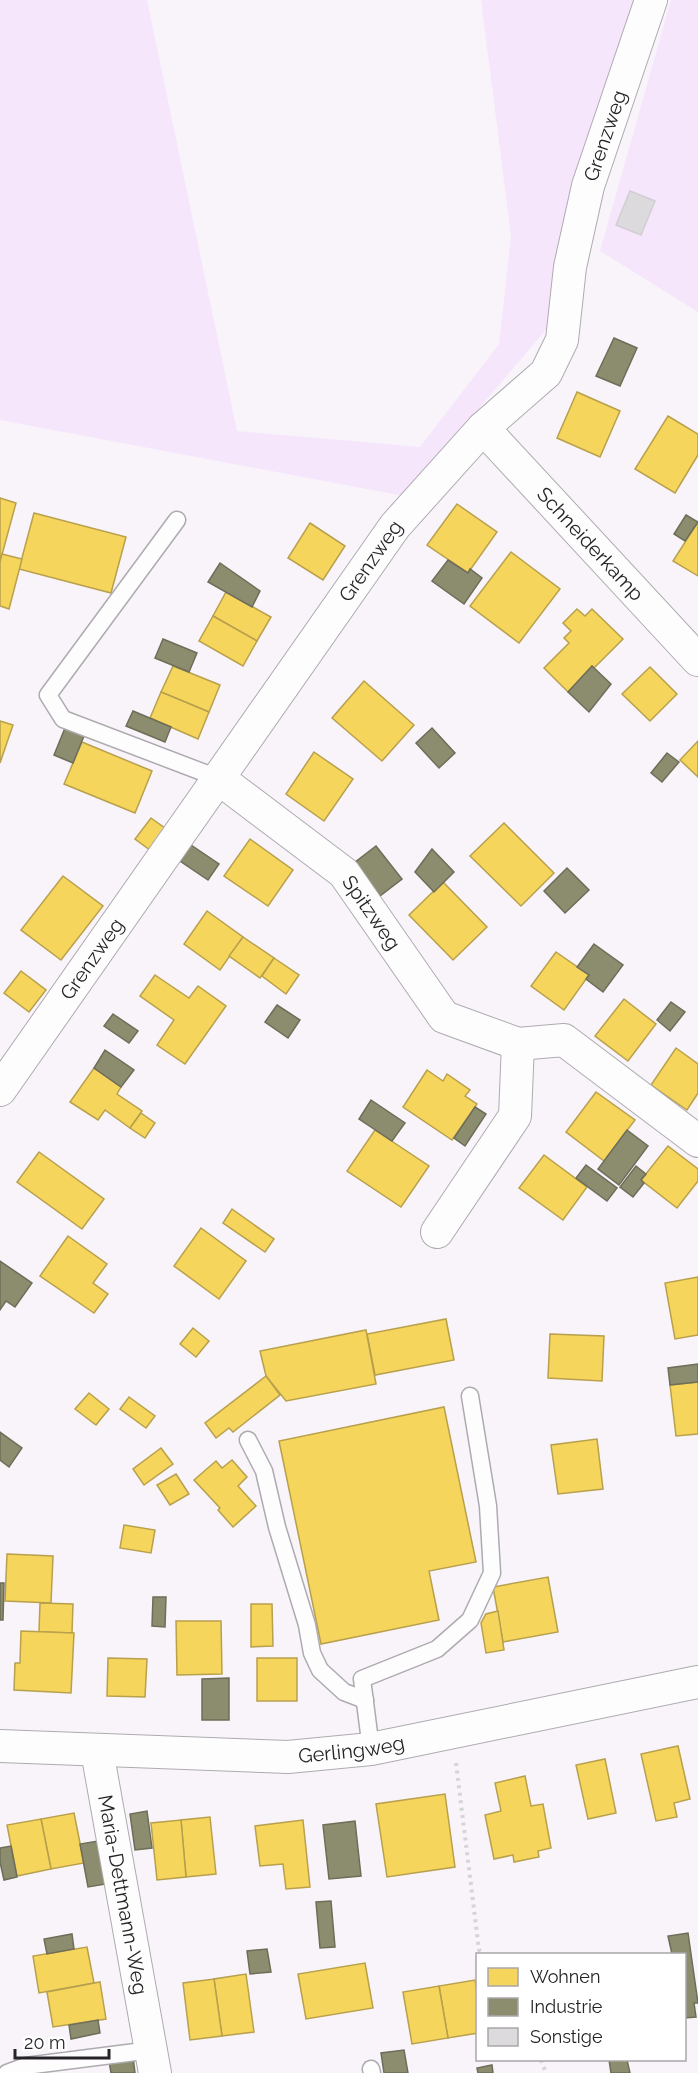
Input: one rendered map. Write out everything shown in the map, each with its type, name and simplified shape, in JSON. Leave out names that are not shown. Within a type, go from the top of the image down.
[{"type":"street","name":"Grenzweg","points":[[0,1090],[395,526],[483,428],[546,373],[562,340],[570,267],[588,186],[651,0]]},
{"type":"street","name":"Schneiderkamp","points":[[483,428],[698,660]]},
{"type":"street","name":"Spitzweg","points":[[218,778],[344,873],[444,1017],[518,1044],[564,1040],[698,1141]]},
{"type":"street","points":[[437,1232],[515,1116],[518,1044]]},
{"type":"street","name":"Gerlingweg","points":[[0,1746],[288,1757],[370,1749],[698,1683]]},
{"type":"street","name":"Maria-Dettmann-Weg","points":[[97,1751],[153,2062]]},
{"type":"lane","points":[[177,520],[48,695],[63,719],[218,778]]},
{"type":"lane","points":[[370,1749],[362,1679],[437,1649],[470,1620],[492,1573],[488,1506],[470,1396]]},
{"type":"lane","points":[[248,1440],[264,1472],[277,1527],[307,1625],[312,1653],[320,1670],[344,1692],[365,1700]]},
{"type":"lane","points":[[5,2070],[26,2066],[153,2062]]},
{"type":"path","points":[[453,1734],[479,1950],[482,1953]]},
{"type":"shaded area","points":[[0,0],[147,0],[237,431],[420,447],[499,344],[511,236],[481,0],[643,0],[551,324],[404,496],[0,420]]},
{"type":"shaded area","points":[[671,0],[698,0],[698,312],[600,251]]},
{"type":"building: Wohnen","points":[[577,392],[620,411],[600,457],[557,438]]},
{"type":"building: Wohnen","points":[[668,416],[698,434],[698,455],[675,493],[635,469]]},
{"type":"building: Wohnen","points":[[0,498],[16,503],[0,562]]},
{"type":"building: Wohnen","points":[[457,504],[497,532],[468,573],[427,545]]},
{"type":"building: Wohnen","points":[[34,513],[126,537],[111,593],[19,569]]},
{"type":"building: Wohnen","points":[[698,522],[698,576],[673,561]]},
{"type":"building: Wohnen","points":[[310,523],[345,546],[323,580],[288,558]]},
{"type":"building: Wohnen","points":[[511,552],[560,589],[519,643],[470,606]]},
{"type":"building: Wohnen","points":[[2,554],[22,559],[9,609],[0,606]]},
{"type":"building: Wohnen","points":[[226,592],[271,617],[257,641],[213,616]]},
{"type":"building: Wohnen","points":[[577,609],[585,616],[592,609],[623,639],[594,668],[592,666],[568,692],[544,668],[569,643],[564,638],[571,631],[563,623]]},
{"type":"building: Wohnen","points":[[213,616],[257,641],[243,666],[199,641]]},
{"type":"building: Wohnen","points":[[173,666],[220,685],[209,712],[161,692]]},
{"type":"building: Wohnen","points":[[650,667],[677,694],[650,721],[622,694]]},
{"type":"building: Wohnen","points":[[364,681],[414,725],[382,761],[332,718]]},
{"type":"building: Wohnen","points":[[161,692],[209,712],[198,739],[150,718]]},
{"type":"building: Wohnen","points":[[0,721],[13,725],[0,763]]},
{"type":"building: Wohnen","points":[[698,741],[698,777],[680,760]]},
{"type":"building: Wohnen","points":[[82,742],[152,771],[135,813],[64,784]]},
{"type":"building: Wohnen","points":[[314,752],[353,779],[324,821],[286,794]]},
{"type":"building: Wohnen","points":[[151,818],[169,831],[154,853],[135,839]]},
{"type":"building: Wohnen","points":[[504,823],[554,873],[521,906],[470,856]]},
{"type":"building: Wohnen","points":[[250,839],[293,870],[268,906],[224,876]]},
{"type":"building: Wohnen","points":[[63,876],[103,906],[61,960],[21,930]]},
{"type":"building: Wohnen","points":[[443,882],[487,927],[453,960],[409,915]]},
{"type":"building: Wohnen","points":[[207,911],[243,937],[220,970],[184,944]]},
{"type":"building: Wohnen","points":[[243,937],[274,958],[260,978],[229,956]]},
{"type":"building: Wohnen","points":[[556,952],[589,975],[564,1010],[531,986]]},
{"type":"building: Wohnen","points":[[274,958],[299,975],[286,994],[262,976]]},
{"type":"building: Wohnen","points":[[21,971],[46,990],[29,1012],[4,993]]},
{"type":"building: Wohnen","points":[[155,975],[189,998],[198,986],[226,1006],[185,1064],[157,1045],[174,1020],[140,996]]},
{"type":"building: Wohnen","points":[[624,999],[656,1024],[628,1061],[595,1036]]},
{"type":"building: Wohnen","points":[[676,1048],[698,1064],[698,1093],[687,1110],[651,1085]]},
{"type":"building: Wohnen","points":[[94,1068],[121,1087],[117,1094],[142,1111],[130,1128],[105,1110],[98,1120],[70,1102]]},
{"type":"building: Wohnen","points":[[427,1070],[443,1081],[447,1074],[470,1090],[465,1096],[477,1104],[452,1140],[403,1107]]},
{"type":"building: Wohnen","points":[[596,1092],[635,1120],[604,1161],[566,1132]]},
{"type":"building: Wohnen","points":[[141,1113],[155,1123],[145,1138],[130,1128]]},
{"type":"building: Wohnen","points":[[375,1130],[429,1166],[401,1207],[347,1171]]},
{"type":"building: Wohnen","points":[[668,1146],[698,1169],[698,1181],[677,1208],[641,1180]]},
{"type":"building: Wohnen","points":[[39,1152],[104,1199],[82,1229],[17,1182]]},
{"type":"building: Wohnen","points":[[544,1155],[587,1187],[563,1220],[519,1188]]},
{"type":"building: Wohnen","points":[[232,1209],[274,1239],[265,1252],[223,1223]]},
{"type":"building: Wohnen","points":[[201,1228],[246,1261],[219,1299],[174,1266]]},
{"type":"building: Wohnen","points":[[68,1236],[107,1264],[93,1283],[108,1294],[94,1313],[40,1276]]},
{"type":"building: Wohnen","points":[[698,1277],[698,1335],[675,1339],[665,1283]]},
{"type":"building: Wohnen","points":[[446,1319],[454,1360],[375,1375],[367,1334]]},
{"type":"building: Wohnen","points":[[193,1328],[209,1341],[196,1357],[180,1344]]},
{"type":"building: Wohnen","points":[[366,1330],[376,1384],[286,1401],[266,1376],[260,1351]]},
{"type":"building: Wohnen","points":[[550,1334],[604,1336],[602,1381],[548,1378]]},
{"type":"building: Wohnen","points":[[266,1376],[280,1395],[233,1432],[229,1428],[216,1438],[205,1423]]},
{"type":"building: Wohnen","points":[[698,1382],[698,1434],[676,1436],[670,1385]]},
{"type":"building: Wohnen","points":[[89,1393],[109,1409],[96,1425],[75,1409]]},
{"type":"building: Wohnen","points":[[129,1397],[155,1416],[146,1428],[120,1409]]},
{"type":"building: Wohnen","points":[[444,1407],[476,1562],[429,1571],[439,1620],[321,1644],[279,1441]]},
{"type":"building: Wohnen","points":[[597,1439],[603,1489],[558,1494],[551,1445]]},
{"type":"building: Wohnen","points":[[161,1448],[173,1464],[144,1485],[133,1469]]},
{"type":"building: Wohnen","points":[[232,1460],[247,1477],[238,1486],[256,1506],[233,1527],[218,1510],[220,1508],[194,1480],[216,1461],[222,1468]]},
{"type":"building: Wohnen","points":[[176,1474],[189,1494],[170,1505],[157,1485]]},
{"type":"building: Wohnen","points":[[124,1525],[155,1530],[151,1553],[120,1548]]},
{"type":"building: Wohnen","points":[[7,1554],[53,1556],[51,1603],[5,1601]]},
{"type":"building: Wohnen","points":[[548,1577],[558,1632],[503,1642],[493,1587]]},
{"type":"building: Wohnen","points":[[40,1603],[73,1604],[72,1633],[39,1632]]},
{"type":"building: Wohnen","points":[[251,1604],[272,1604],[273,1646],[251,1647]]},
{"type":"building: Wohnen","points":[[498,1611],[504,1650],[486,1653],[481,1623],[486,1614]]},
{"type":"building: Wohnen","points":[[176,1621],[221,1621],[222,1674],[177,1675]]},
{"type":"building: Wohnen","points":[[21,1631],[74,1633],[71,1693],[14,1690],[15,1663],[20,1663]]},
{"type":"building: Wohnen","points":[[108,1658],[147,1659],[145,1697],[107,1696]]},
{"type":"building: Wohnen","points":[[257,1658],[297,1658],[297,1701],[257,1701]]},
{"type":"building: Wohnen","points":[[678,1746],[690,1799],[674,1803],[677,1817],[656,1821],[641,1754]]},
{"type":"building: Wohnen","points":[[605,1759],[616,1813],[588,1819],[576,1765]]},
{"type":"building: Wohnen","points":[[525,1776],[531,1806],[543,1804],[551,1848],[538,1851],[539,1857],[514,1862],[513,1855],[494,1859],[485,1815],[501,1811],[495,1783]]},
{"type":"building: Wohnen","points":[[445,1794],[455,1867],[387,1877],[376,1804]]},
{"type":"building: Wohnen","points":[[74,1813],[84,1863],[51,1869],[41,1819]]},
{"type":"building: Wohnen","points":[[210,1817],[216,1874],[186,1877],[181,1820]]},
{"type":"building: Wohnen","points":[[41,1819],[51,1869],[17,1876],[7,1825]]},
{"type":"building: Wohnen","points":[[181,1820],[186,1877],[157,1880],[151,1823]]},
{"type":"building: Wohnen","points":[[303,1820],[310,1887],[286,1889],[283,1864],[260,1866],[255,1826]]},
{"type":"building: Wohnen","points":[[87,1947],[94,1983],[39,1993],[33,1956]]},
{"type":"building: Wohnen","points":[[365,1963],[373,2008],[306,2019],[298,1974]]},
{"type":"building: Wohnen","points":[[246,1974],[254,2032],[222,2036],[214,1979]]},
{"type":"building: Wohnen","points":[[214,1979],[222,2036],[190,2040],[183,1983]]},
{"type":"building: Wohnen","points":[[475,1980],[476,2033],[448,2038],[439,1986]]},
{"type":"building: Wohnen","points":[[100,1982],[106,2019],[53,2027],[47,1992]]},
{"type":"building: Wohnen","points":[[439,1986],[448,2038],[412,2044],[403,1992]]},
{"type":"building: Industrie","points":[[614,338],[637,348],[620,386],[596,376]]},
{"type":"building: Industrie","points":[[686,515],[698,522],[685,541],[674,534]]},
{"type":"building: Industrie","points":[[448,560],[468,573],[470,569],[482,578],[464,604],[432,581]]},
{"type":"building: Industrie","points":[[220,563],[260,591],[252,607],[208,582]]},
{"type":"building: Industrie","points":[[163,639],[197,653],[189,672],[155,658]]},
{"type":"building: Industrie","points":[[592,666],[611,684],[589,712],[568,692]]},
{"type":"building: Industrie","points":[[133,711],[171,727],[165,742],[126,726]]},
{"type":"building: Industrie","points":[[65,728],[84,736],[73,763],[54,755]]},
{"type":"building: Industrie","points":[[432,728],[455,753],[439,768],[416,743]]},
{"type":"building: Industrie","points":[[667,753],[679,762],[662,782],[651,773]]},
{"type":"building: Industrie","points":[[191,845],[219,864],[208,880],[180,861]]},
{"type":"building: Industrie","points":[[376,846],[402,879],[380,896],[354,863]]},
{"type":"building: Industrie","points":[[432,849],[454,872],[434,892],[415,872]]},
{"type":"building: Industrie","points":[[567,868],[589,890],[565,913],[544,891]]},
{"type":"building: Industrie","points":[[594,944],[623,965],[603,992],[586,979],[589,975],[577,967]]},
{"type":"building: Industrie","points":[[671,1002],[685,1012],[670,1031],[657,1020]]},
{"type":"building: Industrie","points":[[277,1005],[300,1020],[288,1038],[265,1022]]},
{"type":"building: Industrie","points":[[113,1014],[138,1031],[129,1043],[104,1026]]},
{"type":"building: Industrie","points":[[105,1050],[134,1070],[121,1087],[94,1068]]},
{"type":"building: Industrie","points":[[371,1100],[405,1123],[392,1141],[359,1119]]},
{"type":"building: Industrie","points":[[475,1107],[486,1114],[465,1146],[454,1138]]},
{"type":"building: Industrie","points":[[627,1130],[648,1146],[619,1185],[598,1169]]},
{"type":"building: Industrie","points":[[586,1165],[617,1188],[607,1201],[576,1178]]},
{"type":"building: Industrie","points":[[636,1166],[646,1174],[641,1180],[644,1183],[633,1197],[620,1187]]},
{"type":"building: Industrie","points":[[0,1261],[32,1283],[15,1307],[6,1301],[0,1310]]},
{"type":"building: Industrie","points":[[698,1364],[698,1382],[670,1385],[668,1368]]},
{"type":"building: Industrie","points":[[0,1432],[22,1448],[9,1467],[0,1460]]},
{"type":"building: Industrie","points":[[0,1583],[4,1583],[3,1620],[0,1620]]},
{"type":"building: Industrie","points":[[153,1597],[166,1597],[165,1627],[152,1626]]},
{"type":"building: Industrie","points":[[229,1678],[229,1720],[202,1720],[202,1679]]},
{"type":"building: Industrie","points":[[147,1811],[152,1848],[135,1850],[130,1814]]},
{"type":"building: Industrie","points":[[355,1821],[361,1876],[329,1879],[323,1825]]},
{"type":"building: Industrie","points":[[98,1841],[106,1884],[88,1887],[80,1844]]},
{"type":"building: Industrie","points":[[11,1846],[17,1877],[4,1880],[0,1848]]},
{"type":"building: Industrie","points":[[331,1901],[335,1947],[320,1948],[316,1902]]},
{"type":"building: Industrie","points":[[688,1933],[698,2003],[694,2003],[696,2017],[686,2018],[686,1953],[672,1953],[668,1936]]},
{"type":"building: Industrie","points":[[72,1934],[74,1949],[47,1954],[44,1939]]},
{"type":"building: Industrie","points":[[267,1949],[271,1972],[250,1974],[247,1951]]},
{"type":"building: Industrie","points":[[98,2020],[100,2033],[71,2039],[69,2025]]},
{"type":"building: Industrie","points":[[404,2050],[408,2073],[384,2073],[381,2053]]},
{"type":"building: Industrie","points":[[133,2057],[135,2073],[111,2073],[109,2061]]},
{"type":"building: Industrie","points":[[609,2061],[627,2061],[630,2073],[611,2073]]},
{"type":"building: Industrie","points":[[492,2065],[493,2073],[478,2073],[477,2068]]},
{"type":"building: Sonstige","points":[[630,191],[655,201],[641,235],[616,225]]}]
